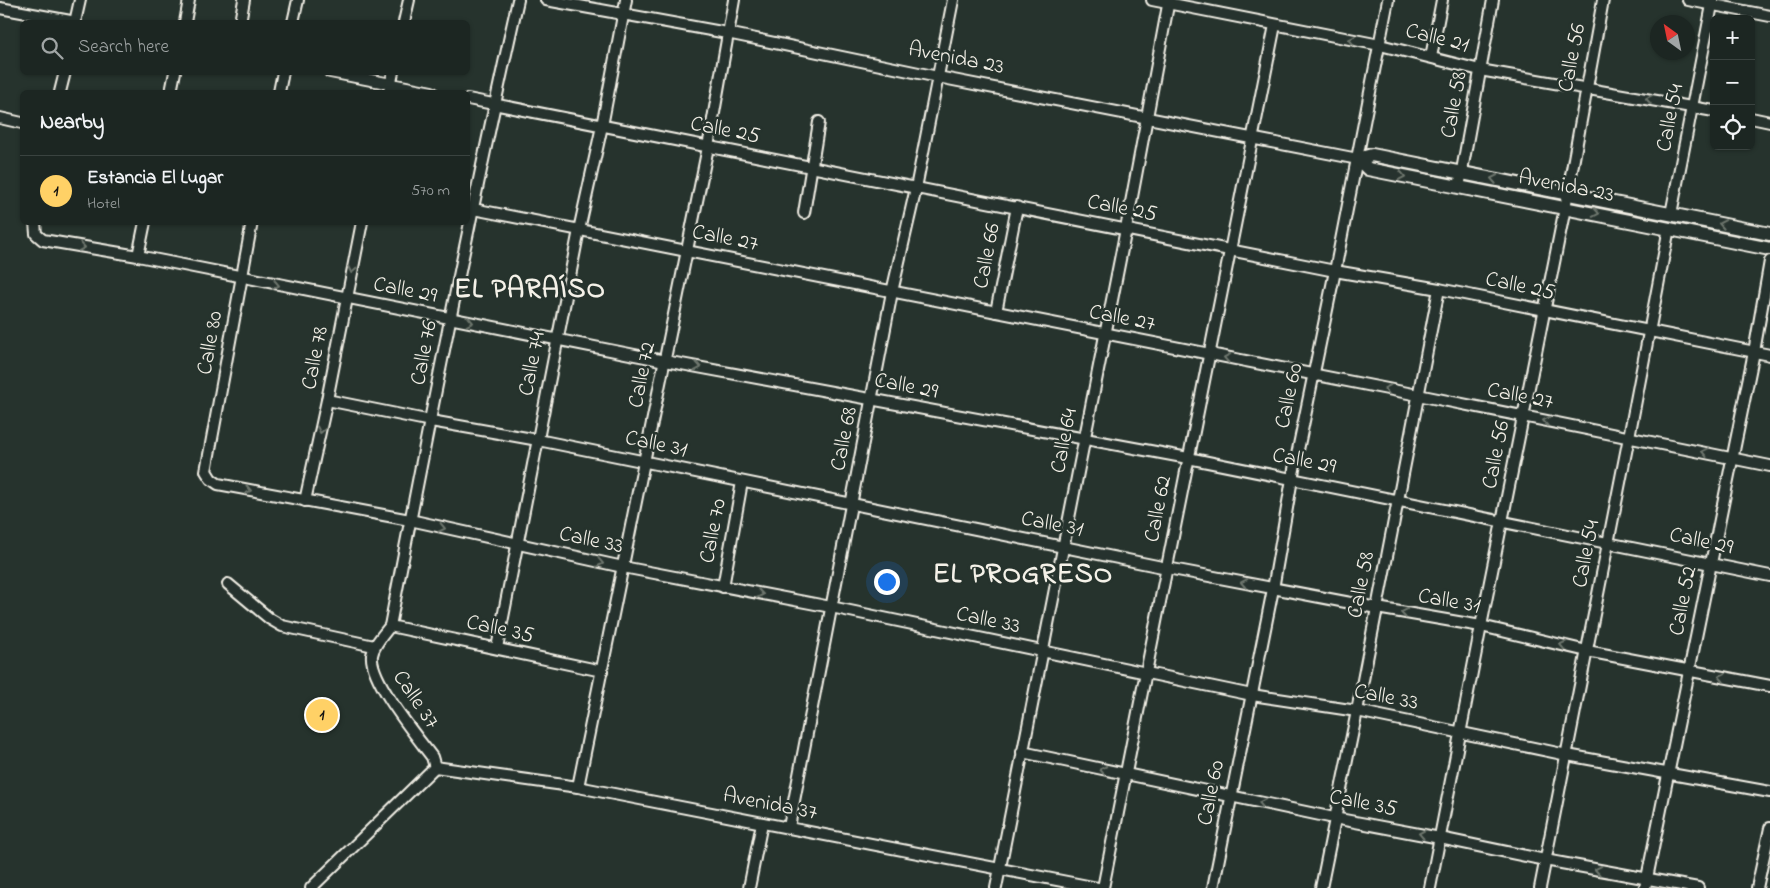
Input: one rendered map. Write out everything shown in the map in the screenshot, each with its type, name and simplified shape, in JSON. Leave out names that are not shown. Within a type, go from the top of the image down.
[{"type":"main road","name":"Avenida 23","points":[[1770,234],[1372,155],[1358,159],[1368,169],[1770,248]]},
{"type":"main road","points":[[1669,228],[1671,214]]},
{"type":"street","points":[[76,20],[80,0]]},
{"type":"street","points":[[184,20],[189,0]]},
{"type":"street","points":[[240,20],[244,0]]},
{"type":"street","points":[[293,20],[298,0]]},
{"type":"street","points":[[404,20],[409,0]]},
{"type":"street","name":"Calle 76","points":[[470,208],[518,0]]},
{"type":"street","name":"Avenida 23","points":[[546,0],[727,33],[1358,159]]},
{"type":"street","name":"Calle 74","points":[[497,648],[626,0]]},
{"type":"street","name":"Calle 72","points":[[578,787],[708,147],[734,0]]},
{"type":"street","name":"Calle 68","points":[[789,827],[892,292],[916,188],[953,0]]},
{"type":"street","name":"Calle 21","points":[[1152,0],[1380,45],[1480,70],[1710,110]]},
{"type":"street","name":"Calle 60","points":[[1213,888],[1273,589],[1292,479],[1336,271],[1388,0]]},
{"type":"street","points":[[1430,57],[1442,0]]},
{"type":"street","name":"Calle 58","points":[[1459,187],[1493,0]]},
{"type":"street","name":"Calle 56","points":[[1430,888],[1568,194],[1603,0]]},
{"type":"street","points":[[1688,0],[1712,3],[1770,16]]},
{"type":"street","name":"Calle 64","points":[[996,888],[1169,2]]},
{"type":"street","name":"Calle 54","points":[[1671,214],[1712,3]]},
{"type":"street","points":[[0,8],[65,20]]},
{"type":"street","name":"Calle 62","points":[[1104,888],[1145,672],[1275,25]]},
{"type":"street","points":[[60,90],[64,75]]},
{"type":"street","points":[[171,90],[174,75]]},
{"type":"street","points":[[279,90],[282,75]]},
{"type":"street","points":[[341,75],[390,88],[411,90]]},
{"type":"street","points":[[390,88],[393,75]]},
{"type":"street","name":"Calle 25","points":[[470,99],[1770,355]]},
{"type":"street","points":[[0,118],[20,123]]},
{"type":"street","points":[[1755,119],[1770,122]]},
{"type":"street","points":[[804,213],[819,122]]},
{"type":"street","name":"Calle 66","points":[[996,312],[1018,207]]},
{"type":"street","name":"Calle 27","points":[[470,208],[1770,466]]},
{"type":"street","name":"Calle 29","points":[[35,225],[36,234],[43,240],[138,256],[346,299],[665,361],[1188,458],[1398,499],[1770,576]]},
{"type":"street","points":[[138,256],[144,225]]},
{"type":"street","name":"Calle 80","points":[[206,470],[251,225]]},
{"type":"street","name":"Calle 78","points":[[305,501],[361,225]]},
{"type":"street","name":"Calle 76","points":[[390,626],[451,318],[467,225]]},
{"type":"street","name":"Calle 54","points":[[1540,888],[1669,228]]},
{"type":"street","name":"Calle 52","points":[[1646,883],[1754,352],[1770,261]]},
{"type":"street","name":"Calle 58","points":[[1321,888],[1439,289]]},
{"type":"street","name":"Calle 31","points":[[327,400],[538,440],[1273,589],[1481,626],[1587,651],[1770,686]]},
{"type":"street","name":"Calle 33","points":[[206,470],[211,479],[218,484],[410,520],[623,567],[831,607],[1252,694],[1357,711],[1567,755],[1770,792]]},
{"type":"street","name":"Calle 70","points":[[723,587],[742,482]]},
{"type":"street","points":[[228,584],[282,626],[374,646],[390,626]]},
{"type":"street","name":"Calle 35","points":[[390,626],[602,671]]},
{"type":"street","name":"Calle 37","points":[[374,646],[373,668],[382,687],[432,757],[435,767]]},
{"type":"street","name":"Calle 35","points":[[1022,752],[1125,775],[1545,860],[1646,883],[1698,888]]},
{"type":"street","points":[[311,888],[435,767]]},
{"type":"street","name":"Avenida 37","points":[[435,767],[578,787],[1098,888]]},
{"type":"street","points":[[749,888],[762,823]]},
{"type":"street","points":[[1757,888],[1770,828]]},
{"type":"place","name":"Estancia El Lugar","points":[[322,715]]},
{"type":"district","name":"EL PARAÍSO","points":[[530,290]]},
{"type":"district","name":"EL PROGRESO","points":[[1023,575]]}]
